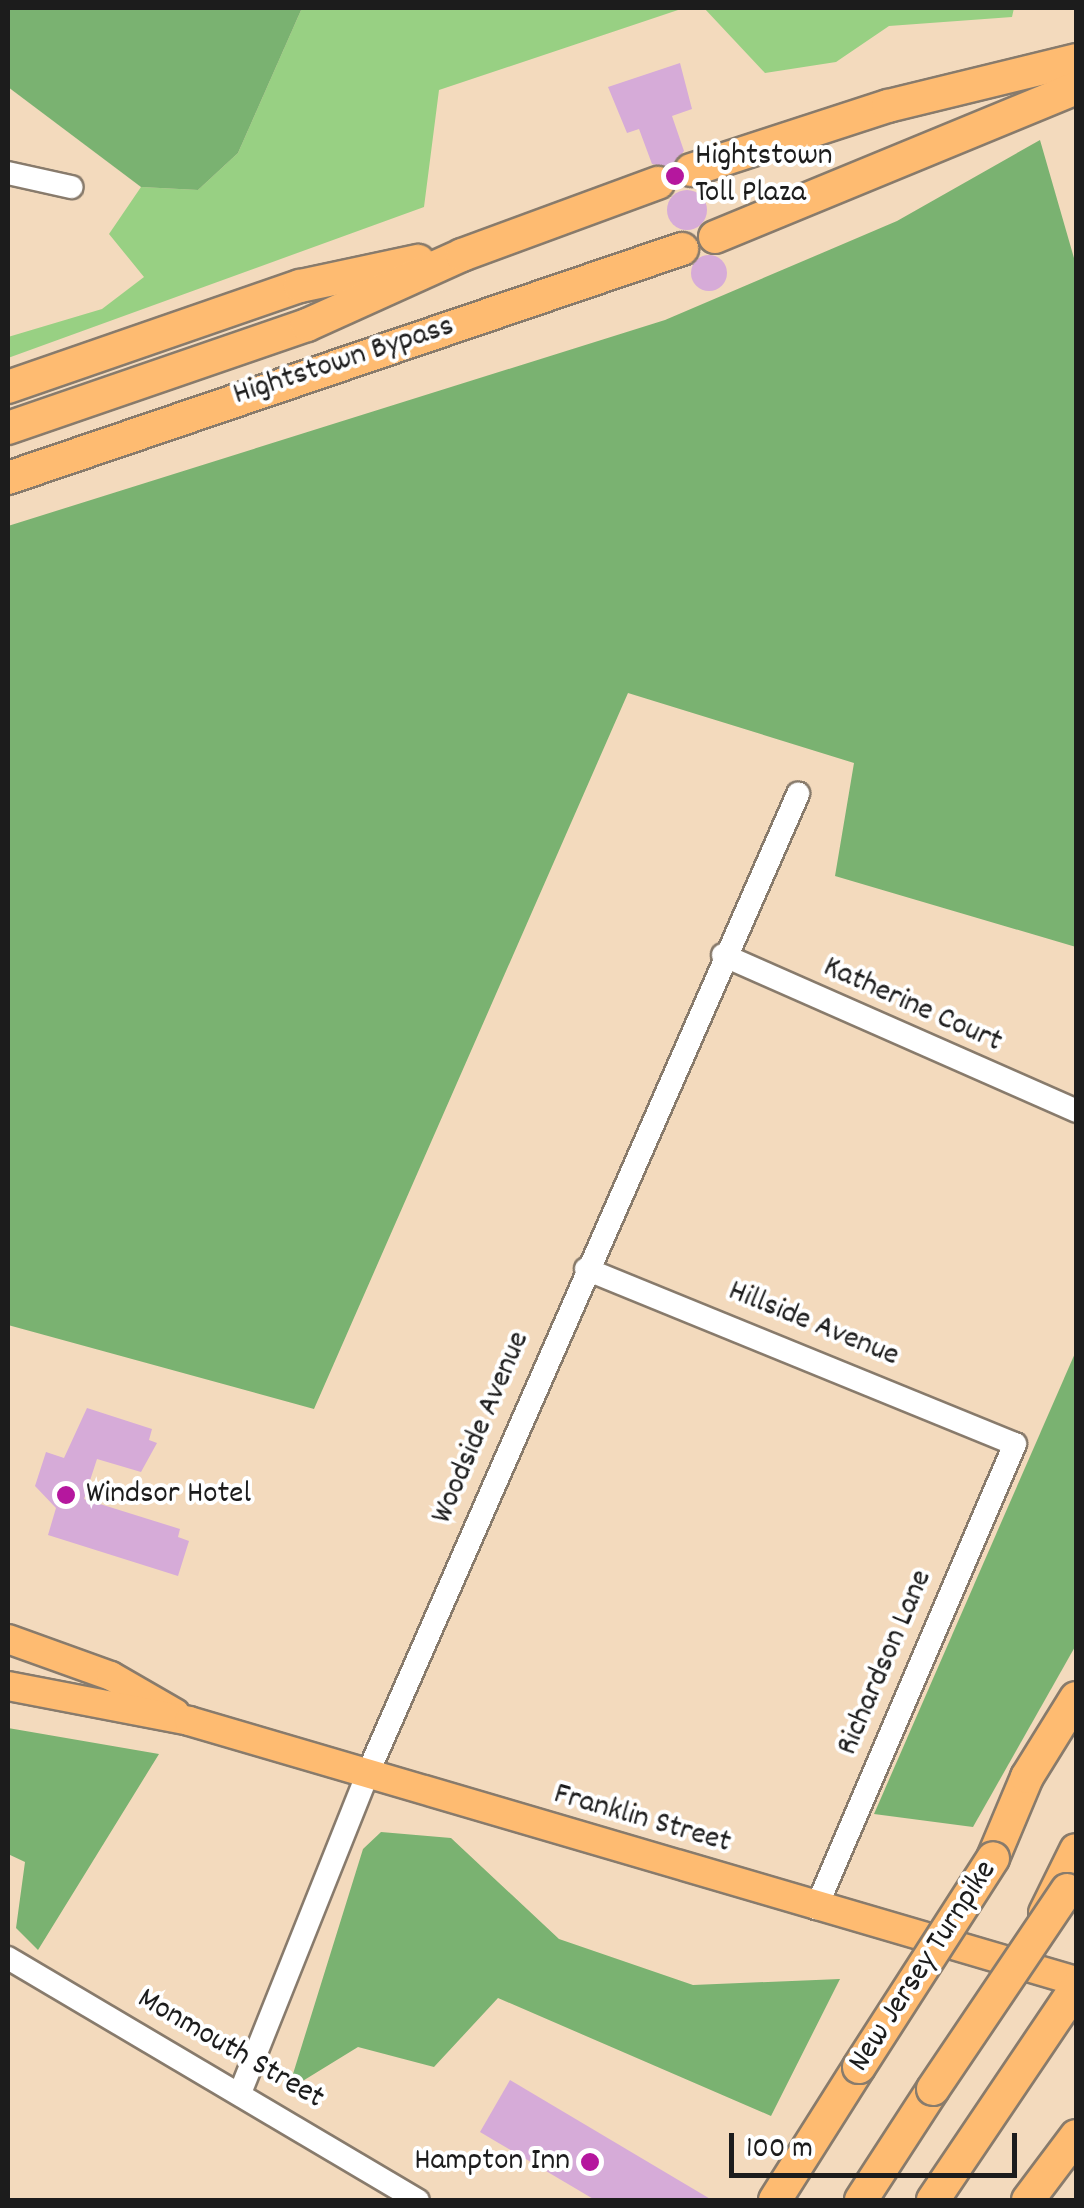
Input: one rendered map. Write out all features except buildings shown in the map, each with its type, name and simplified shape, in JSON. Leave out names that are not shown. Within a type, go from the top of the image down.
[{"type":"highway","points":[[691,170],[1076,41]]},
{"type":"highway","points":[[888,106],[1076,60]]},
{"type":"highway","points":[[715,238],[1076,88]]},
{"type":"highway","name":"Hightstown Bypass","points":[[8,428],[308,325],[462,254],[658,183]]},
{"type":"highway","name":"Hightstown Bypass","points":[[8,478],[682,249]]},
{"type":"highway","points":[[8,387],[300,286],[462,254]]},
{"type":"highway","points":[[993,1858],[1027,1776],[1076,1698]]},
{"type":"highway","name":"New Jersey Turnpike","points":[[775,2200],[993,1858],[1076,1737]]},
{"type":"highway","points":[[861,2200],[1066,1884],[1076,1850]]},
{"type":"highway","points":[[933,2200],[1076,1984]]},
{"type":"highway","points":[[1028,2200],[1069,2146]]},
{"type":"main road","points":[[8,1640],[111,1676],[189,1721]]},
{"type":"main road","points":[[8,1686],[189,1721]]},
{"type":"main road","name":"Franklin Street","points":[[189,1721],[1076,1984]]},
{"type":"street","points":[[8,173],[71,187]]},
{"type":"street","name":"Woodside Avenue","points":[[240,2093],[366,1775],[723,955],[798,794]]},
{"type":"street","name":"Katherine Court","points":[[723,955],[1076,1111]]},
{"type":"street","name":"Hillside Avenue","points":[[586,1269],[1015,1444]]},
{"type":"street","name":"Richardson Lane","points":[[816,1908],[1015,1444]]},
{"type":"street","name":"Monmouth Street","points":[[8,1958],[418,2200]]},
{"type":"green space","points":[[8,8],[302,8],[238,153],[198,190],[141,187],[8,87]]},
{"type":"green space","points":[[302,8],[684,8],[439,90],[424,207],[8,358],[8,337],[102,309],[144,277],[109,234],[141,187],[198,190],[238,153]]},
{"type":"green space","points":[[704,8],[1014,8],[1012,17],[889,26],[836,62],[765,73]]},
{"type":"green space","points":[[1040,140],[1076,265],[1076,947],[835,876],[854,763],[628,693],[314,1409],[8,1325],[8,526],[665,320],[897,221]]},
{"type":"green space","points":[[1076,1351],[1076,1645],[973,1827],[874,1814]]},
{"type":"green space","points":[[8,1728],[159,1754],[38,1950],[16,1928],[25,1862],[8,1854]]},
{"type":"green space","points":[[381,1832],[451,1838],[559,1939],[693,1985],[840,1979],[771,2116],[498,1998],[434,2067],[358,2047],[288,2090],[363,1849]]},
{"type":"place","name":"Hightstown Toll Plaza","points":[[675,176]]},
{"type":"place","name":"Windsor Hotel","points":[[66,1495]]},
{"type":"place","name":"Hampton Inn","points":[[590,2162]]}]
